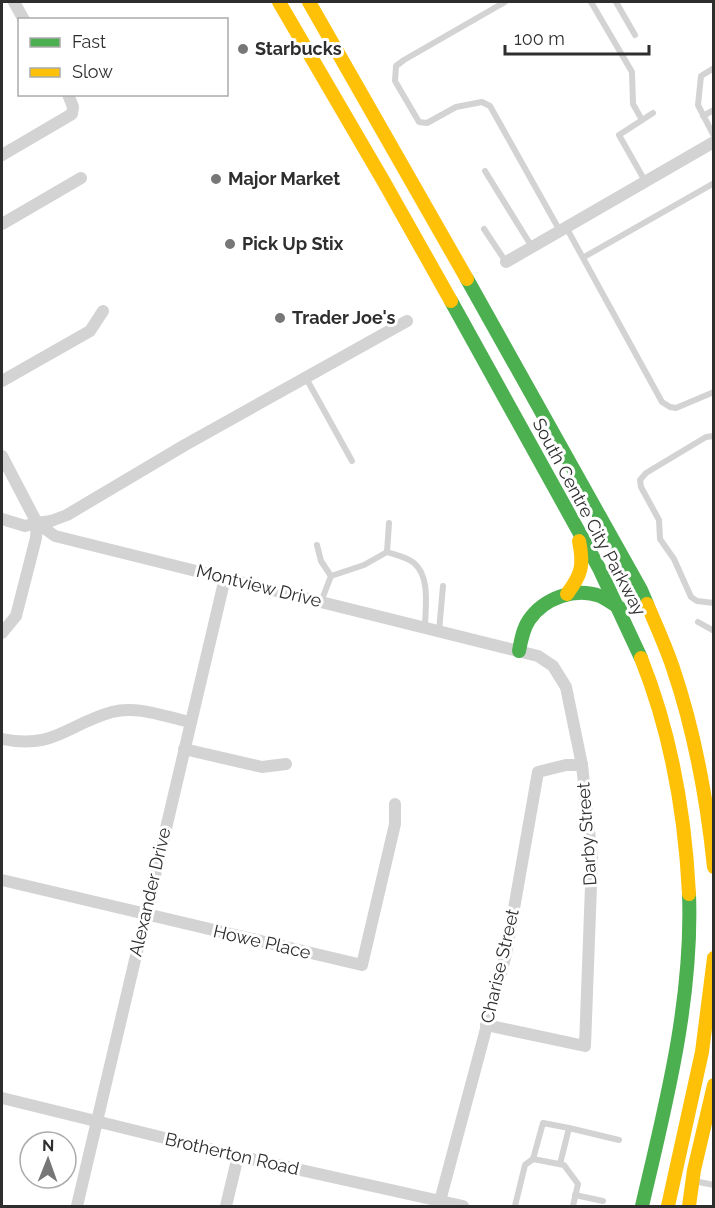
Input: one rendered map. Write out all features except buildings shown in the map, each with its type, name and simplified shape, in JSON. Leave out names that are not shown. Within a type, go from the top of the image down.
[{"type":"main road","name":"South Centre City Parkway","points":[[279,2],[384,182],[620,608],[648,677],[668,743],[680,808],[687,875],[689,919],[686,982],[680,1026],[642,1206]]},
{"type":"main road","name":"South Centre City Parkway","points":[[309,2],[641,590],[673,668],[698,755],[708,803],[714,867]]},
{"type":"main road","points":[[324,2],[360,65],[370,107]]},
{"type":"main road","points":[[567,594],[582,573],[584,564],[577,527]]},
{"type":"main road","points":[[519,651],[524,629],[532,616],[544,604],[567,594],[588,593],[601,596],[620,608]]},
{"type":"main road","points":[[668,743],[677,749],[690,797],[708,803],[692,819],[694,883],[689,919]]},
{"type":"main road","points":[[698,755],[714,779]]},
{"type":"main road","points":[[670,1206],[702,1051],[714,958]]},
{"type":"main road","points":[[689,1206],[692,1181],[704,1144],[714,1085]]},
{"type":"main road","points":[[649,1175],[650,1206]]},
{"type":"street","points":[[14,2],[23,18]]},
{"type":"street","points":[[2,155],[64,121],[72,114],[73,107],[69,96]]},
{"type":"street","points":[[506,262],[713,144]]},
{"type":"street","points":[[2,224],[81,178]]},
{"type":"street","points":[[2,381],[90,331],[103,311]]},
{"type":"street","points":[[38,523],[67,515],[407,321]]},
{"type":"street","points":[[2,456],[38,523],[16,616],[2,633]]},
{"type":"street","name":"Montview Drive","points":[[2,519],[25,526],[38,523],[55,536],[519,651]]},
{"type":"street","name":"Alexander Drive","points":[[77,1206],[225,578]]},
{"type":"street","name":"Darby Street","points":[[486,1025],[585,1046],[592,859],[582,765],[566,687],[553,666],[538,656],[519,651]]},
{"type":"street","points":[[2,740],[31,743],[46,740],[113,711],[130,710],[190,722]]},
{"type":"street","points":[[184,749],[262,767],[286,764]]},
{"type":"street","name":"Charise Street","points":[[440,1204],[506,954],[538,772],[566,765],[582,765]]},
{"type":"street","name":"Howe Place","points":[[2,880],[363,965],[395,824],[395,804]]},
{"type":"street","name":"Brotherton Road","points":[[2,1098],[440,1204],[463,1206]]},
{"type":"street","points":[[226,1206],[238,1156]]},
{"type":"lane","points":[[505,2],[404,60],[396,66],[395,81],[419,122],[427,123],[456,107],[482,102],[490,106],[563,229],[584,257],[662,402],[676,408],[714,392]]},
{"type":"lane","points":[[591,2],[632,72],[633,105],[642,120]]},
{"type":"lane","points":[[616,2],[635,35]]},
{"type":"lane","points":[[713,144],[698,105],[699,81],[704,74],[714,68]]},
{"type":"lane","points":[[703,116],[714,110]]},
{"type":"lane","points":[[645,182],[619,135],[653,113]]},
{"type":"lane","points":[[485,171],[532,248]]},
{"type":"lane","points":[[584,257],[714,183]]},
{"type":"lane","points":[[484,229],[506,262]]},
{"type":"lane","points":[[306,378],[352,460]]},
{"type":"lane","points":[[714,436],[706,437],[646,473],[640,480],[641,487],[659,520],[660,539],[674,559],[691,597],[697,601],[714,603]]},
{"type":"lane","points":[[387,552],[389,523]]},
{"type":"lane","points":[[317,545],[321,561],[331,576]]},
{"type":"lane","points":[[331,576],[364,565],[387,552],[413,561],[419,568],[426,593],[424,628]]},
{"type":"lane","points":[[321,602],[331,576]]},
{"type":"lane","points":[[439,632],[443,586]]},
{"type":"lane","points":[[698,622],[714,631]]},
{"type":"lane","points":[[515,1206],[525,1165],[533,1159],[543,1123],[619,1140]]},
{"type":"lane","points":[[560,1164],[569,1128]]},
{"type":"lane","points":[[533,1159],[564,1165],[578,1184],[573,1206]]},
{"type":"lane","points":[[692,1181],[714,1185]]},
{"type":"lane","points":[[575,1195],[603,1201]]},
{"type":"traffic: fast","points":[[467,279],[647,604]]},
{"type":"traffic: fast","points":[[451,301],[599,568],[641,658]]},
{"type":"traffic: fast","points":[[519,651],[529,620],[535,612],[551,600],[571,594],[590,594],[603,597],[620,608]]},
{"type":"traffic: fast","points":[[642,1206],[668,1090],[682,1012],[687,973],[689,894]]},
{"type":"traffic: slow","points":[[279,2],[451,301]]},
{"type":"traffic: slow","points":[[309,2],[467,279]]},
{"type":"traffic: slow","points":[[567,594],[576,581],[580,569],[579,541]]},
{"type":"traffic: slow","points":[[647,604],[670,660],[688,717],[704,791],[714,867]]},
{"type":"traffic: slow","points":[[641,658],[661,715],[675,774],[684,834],[689,894]]},
{"type":"traffic: slow","points":[[668,1206],[702,1052],[714,958]]},
{"type":"traffic: slow","points":[[689,1206],[694,1170],[714,1085]]},
{"type":"place","name":"Starbucks","points":[[243,49]]},
{"type":"place","name":"Major Market","points":[[216,179]]},
{"type":"place","name":"Pick Up Stix","points":[[230,244]]},
{"type":"place","name":"Trader Joe's","points":[[280,318]]}]
